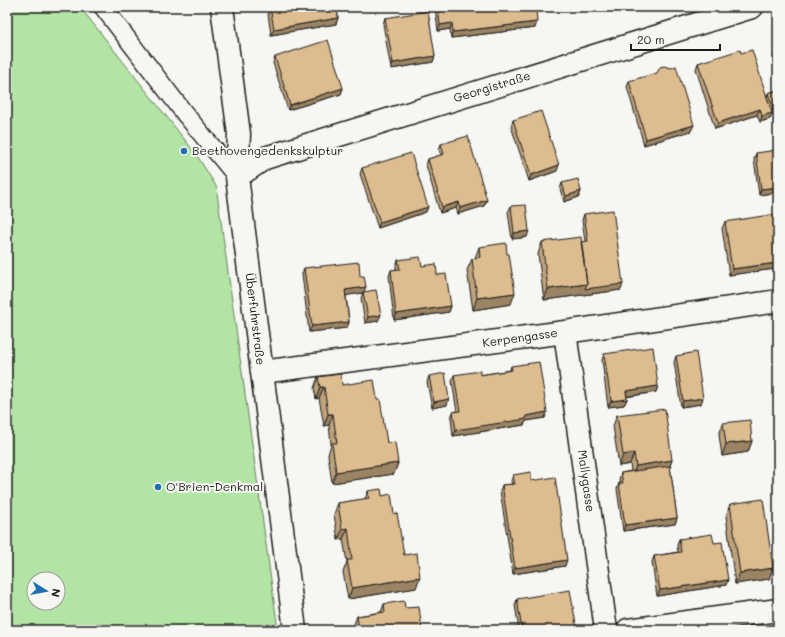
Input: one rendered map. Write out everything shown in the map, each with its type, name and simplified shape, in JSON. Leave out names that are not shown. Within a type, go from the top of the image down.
[{"type":"street","name":"Überfuhrstraße","points":[[222,7],[239,134],[237,177],[295,630]]},
{"type":"street","name":"Georgistraße","points":[[237,177],[265,158],[752,7]]},
{"type":"street","name":"Kerpengasse","points":[[262,372],[565,332],[778,301]]},
{"type":"street","name":"Mallygasse","points":[[565,332],[606,630]]},
{"type":"street","points":[[628,630],[778,610]]},
{"type":"lane","points":[[103,7],[185,114],[237,177]]},
{"type":"green space","points":[[7,7],[80,7],[196,154],[216,186],[278,630],[7,630]]},
{"type":"building","points":[[270,7],[337,7],[338,18],[274,29]]},
{"type":"building","points":[[438,7],[536,7],[537,22],[453,32],[452,23],[440,25]]},
{"type":"building","points":[[428,11],[435,56],[393,63],[385,18]]},
{"type":"building","points":[[328,40],[343,88],[290,105],[275,57]]},
{"type":"building","points":[[740,50],[741,53],[752,50],[772,113],[762,116],[760,109],[718,123],[698,63]]},
{"type":"building","points":[[664,66],[671,68],[676,66],[694,125],[646,139],[629,81],[657,73],[660,67]]},
{"type":"building","points":[[778,90],[778,107],[773,108],[768,93]]},
{"type":"building","points":[[541,111],[559,165],[531,175],[513,120]]},
{"type":"building","points":[[468,136],[487,200],[460,208],[459,202],[442,207],[428,159],[444,154],[441,144]]},
{"type":"building","points":[[777,150],[778,187],[761,189],[756,153]]},
{"type":"building","points":[[411,153],[428,207],[380,222],[362,168]]},
{"type":"building","points":[[578,179],[581,191],[566,196],[562,183]]},
{"type":"building","points":[[526,205],[529,231],[514,233],[511,206]]},
{"type":"building","points":[[613,210],[623,284],[585,289],[587,284],[581,242],[588,241],[584,214]]},
{"type":"building","points":[[776,214],[778,227],[778,247],[775,247],[777,263],[732,269],[725,222]]},
{"type":"building","points":[[581,237],[587,284],[548,289],[542,242]]},
{"type":"building","points":[[506,243],[515,293],[477,298],[472,259],[480,257],[479,247]]},
{"type":"building","points":[[420,257],[422,266],[436,264],[437,275],[446,274],[451,306],[396,314],[391,270],[400,269],[398,260]]},
{"type":"building","points":[[359,262],[360,276],[364,276],[366,287],[345,290],[349,322],[312,326],[304,268]]},
{"type":"building","points":[[376,290],[381,315],[368,317],[363,292]]},
{"type":"building","points":[[653,347],[658,386],[626,391],[627,399],[611,401],[604,354]]},
{"type":"building","points":[[696,352],[703,398],[683,401],[676,356]]},
{"type":"building","points":[[539,362],[547,412],[526,416],[526,419],[456,430],[453,412],[460,411],[454,375],[480,371],[480,375],[512,370],[511,366]]},
{"type":"building","points":[[445,373],[449,399],[434,402],[429,376]]},
{"type":"building","points":[[341,374],[342,385],[374,380],[377,399],[380,399],[387,443],[395,442],[398,463],[336,472],[332,443],[337,443],[333,414],[328,414],[324,387],[320,387],[318,377]]},
{"type":"building","points":[[665,409],[672,460],[636,466],[634,453],[623,455],[617,415]]},
{"type":"building","points":[[750,420],[752,441],[726,444],[723,423]]},
{"type":"building","points":[[670,466],[677,518],[625,525],[619,483],[623,483],[621,473]]},
{"type":"building","points":[[531,472],[531,481],[555,477],[567,560],[515,568],[502,485],[515,484],[513,475]]},
{"type":"building","points":[[381,489],[382,496],[391,494],[394,514],[397,513],[404,555],[417,553],[420,577],[352,588],[347,560],[352,560],[348,528],[342,529],[338,503],[369,498],[368,491]]},
{"type":"building","points":[[763,499],[773,568],[740,573],[730,504]]},
{"type":"building","points":[[712,534],[714,543],[722,542],[728,580],[660,590],[654,556],[681,552],[679,539]]},
{"type":"building","points":[[570,590],[577,630],[522,630],[517,599]]},
{"type":"building","points":[[404,601],[405,608],[419,607],[422,630],[359,630],[357,616],[385,612],[384,604]]},
{"type":"place","name":"Beethovengedenkskulptur","points":[[184,151]]},
{"type":"place","name":"O'Brien-Denkmal","points":[[158,487]]}]
